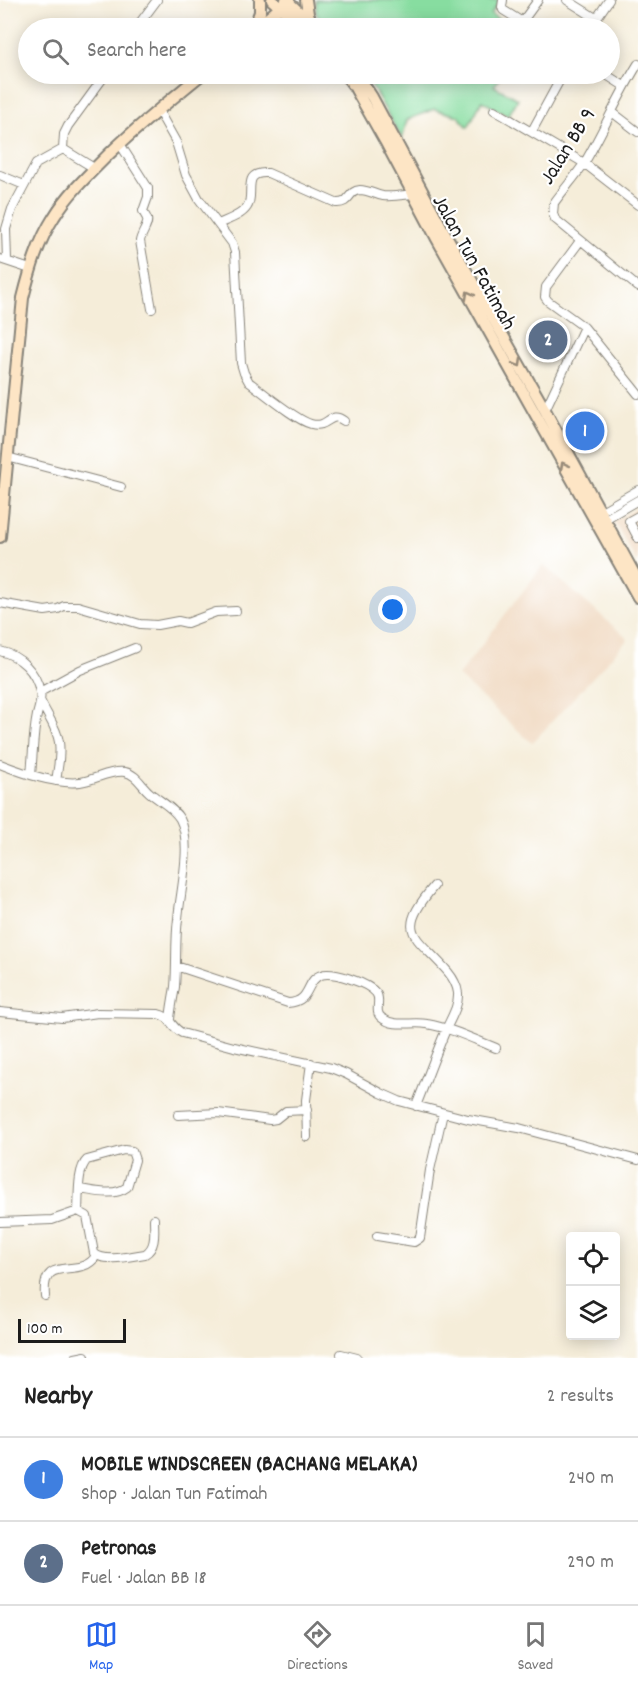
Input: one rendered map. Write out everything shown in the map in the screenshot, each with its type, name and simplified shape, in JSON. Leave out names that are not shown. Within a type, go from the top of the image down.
[{"type":"main road","points":[[259,18],[260,0]]},
{"type":"main road","points":[[272,0],[286,2],[305,18]]},
{"type":"main road","points":[[306,0],[311,18]]},
{"type":"main road","points":[[268,18],[286,2]]},
{"type":"main road","points":[[286,2],[296,18]]},
{"type":"main road","points":[[0,537],[7,458],[5,430],[23,298],[30,269],[54,217],[72,193],[94,168],[190,84]]},
{"type":"main road","name":"Jalan Tun Fatimah","points":[[351,84],[598,518],[638,581]]},
{"type":"main road","name":"Jalan Tun Fatimah","points":[[364,84],[545,410],[638,597]]},
{"type":"street","points":[[144,18],[157,0]]},
{"type":"street","points":[[503,0],[503,10],[516,18]]},
{"type":"street","points":[[525,18],[538,0]]},
{"type":"street","points":[[567,0],[595,18]]},
{"type":"street","points":[[598,18],[609,0]]},
{"type":"street","name":"Jalan BB 9","points":[[580,241],[555,219],[554,203],[584,163],[638,64]]},
{"type":"street","points":[[620,83],[624,86]]},
{"type":"street","points":[[63,149],[64,134],[68,126],[99,84]]},
{"type":"street","points":[[532,131],[558,84]]},
{"type":"street","points":[[158,110],[176,142],[186,175],[232,243],[235,252],[241,363],[249,382],[305,423],[319,426],[331,418],[340,418],[344,421]]},
{"type":"street","points":[[494,110],[584,163],[638,205]]},
{"type":"street","points":[[612,112],[638,132]]},
{"type":"street","points":[[120,144],[148,188],[148,197],[143,211],[147,223],[140,241],[152,309]]},
{"type":"street","points":[[63,149],[94,168]]},
{"type":"street","points":[[30,269],[3,260],[8,218],[36,164],[63,149]]},
{"type":"street","points":[[218,224],[248,207],[252,178],[261,172],[336,203],[346,202],[354,192],[359,190],[388,196],[413,194]]},
{"type":"street","points":[[0,175],[24,185]]},
{"type":"street","points":[[637,391],[584,327],[545,297],[546,287],[580,241],[638,287]]},
{"type":"street","points":[[545,410],[584,327]]},
{"type":"street","points":[[7,458],[121,487]]},
{"type":"street","points":[[598,518],[638,490]]},
{"type":"street","points":[[598,518],[638,500]]},
{"type":"street","points":[[638,516],[629,521],[638,538]]},
{"type":"street","points":[[0,603],[45,611],[63,606],[78,606],[149,626],[178,621],[187,623],[216,612],[236,611]]},
{"type":"street","points":[[40,692],[80,670],[135,648]]},
{"type":"street","points":[[0,651],[21,661],[29,668],[40,692],[41,702],[59,741],[60,752],[56,781]]},
{"type":"street","points":[[31,775],[37,714],[41,702]]},
{"type":"street","points":[[0,765],[56,781],[77,783],[116,772],[125,772],[133,775],[148,791],[176,812],[184,832],[185,856],[170,1019]]},
{"type":"street","points":[[416,1106],[456,1004],[458,993],[456,984],[439,962],[416,941],[412,931],[412,921],[416,911],[434,886]]},
{"type":"street","points":[[176,966],[288,1004],[303,999],[315,979],[321,975],[352,979],[376,993],[380,1017],[389,1022],[402,1024],[417,1022],[446,1028],[496,1048]]},
{"type":"street","points":[[0,1012],[62,1018],[98,1013],[165,1015],[182,1033],[343,1072],[381,1093],[416,1106],[468,1119],[519,1128],[638,1160]]},
{"type":"street","points":[[307,1137],[307,1089],[311,1063]]},
{"type":"street","points":[[178,1115],[218,1113],[270,1120],[276,1119],[286,1111],[307,1110]]},
{"type":"street","points":[[377,1236],[414,1242],[420,1238],[430,1170],[443,1113]]},
{"type":"street","points":[[78,1211],[81,1168],[87,1160],[124,1150],[132,1151],[135,1160],[124,1190],[104,1192],[80,1189]]},
{"type":"street","points":[[0,1222],[52,1220],[78,1211],[87,1216],[91,1243],[96,1256],[107,1258],[150,1252],[153,1246],[154,1219]]},
{"type":"street","points":[[45,1296],[47,1276],[61,1269],[87,1266],[96,1256]]},
{"type":"street","points":[[341,1354],[357,1358]]},
{"type":"street","points":[[75,1358],[85,1356]]},
{"type":"shaded area","points":[[638,508],[638,564],[614,521]]},
{"type":"shaded area","points":[[543,565],[628,639],[532,743],[458,676]]},
{"type":"green space","points":[[316,0],[500,0],[491,14],[497,18],[320,18],[316,14]]},
{"type":"green space","points":[[371,84],[495,84],[494,86],[518,99],[508,116],[482,101],[468,127],[458,116],[434,109],[407,120],[402,139]]},
{"type":"place","name":"Petronas","points":[[548,340]]},
{"type":"place","name":"MOBILE WINDSCREEN (BACHANG MELAKA)","points":[[585,431]]}]
